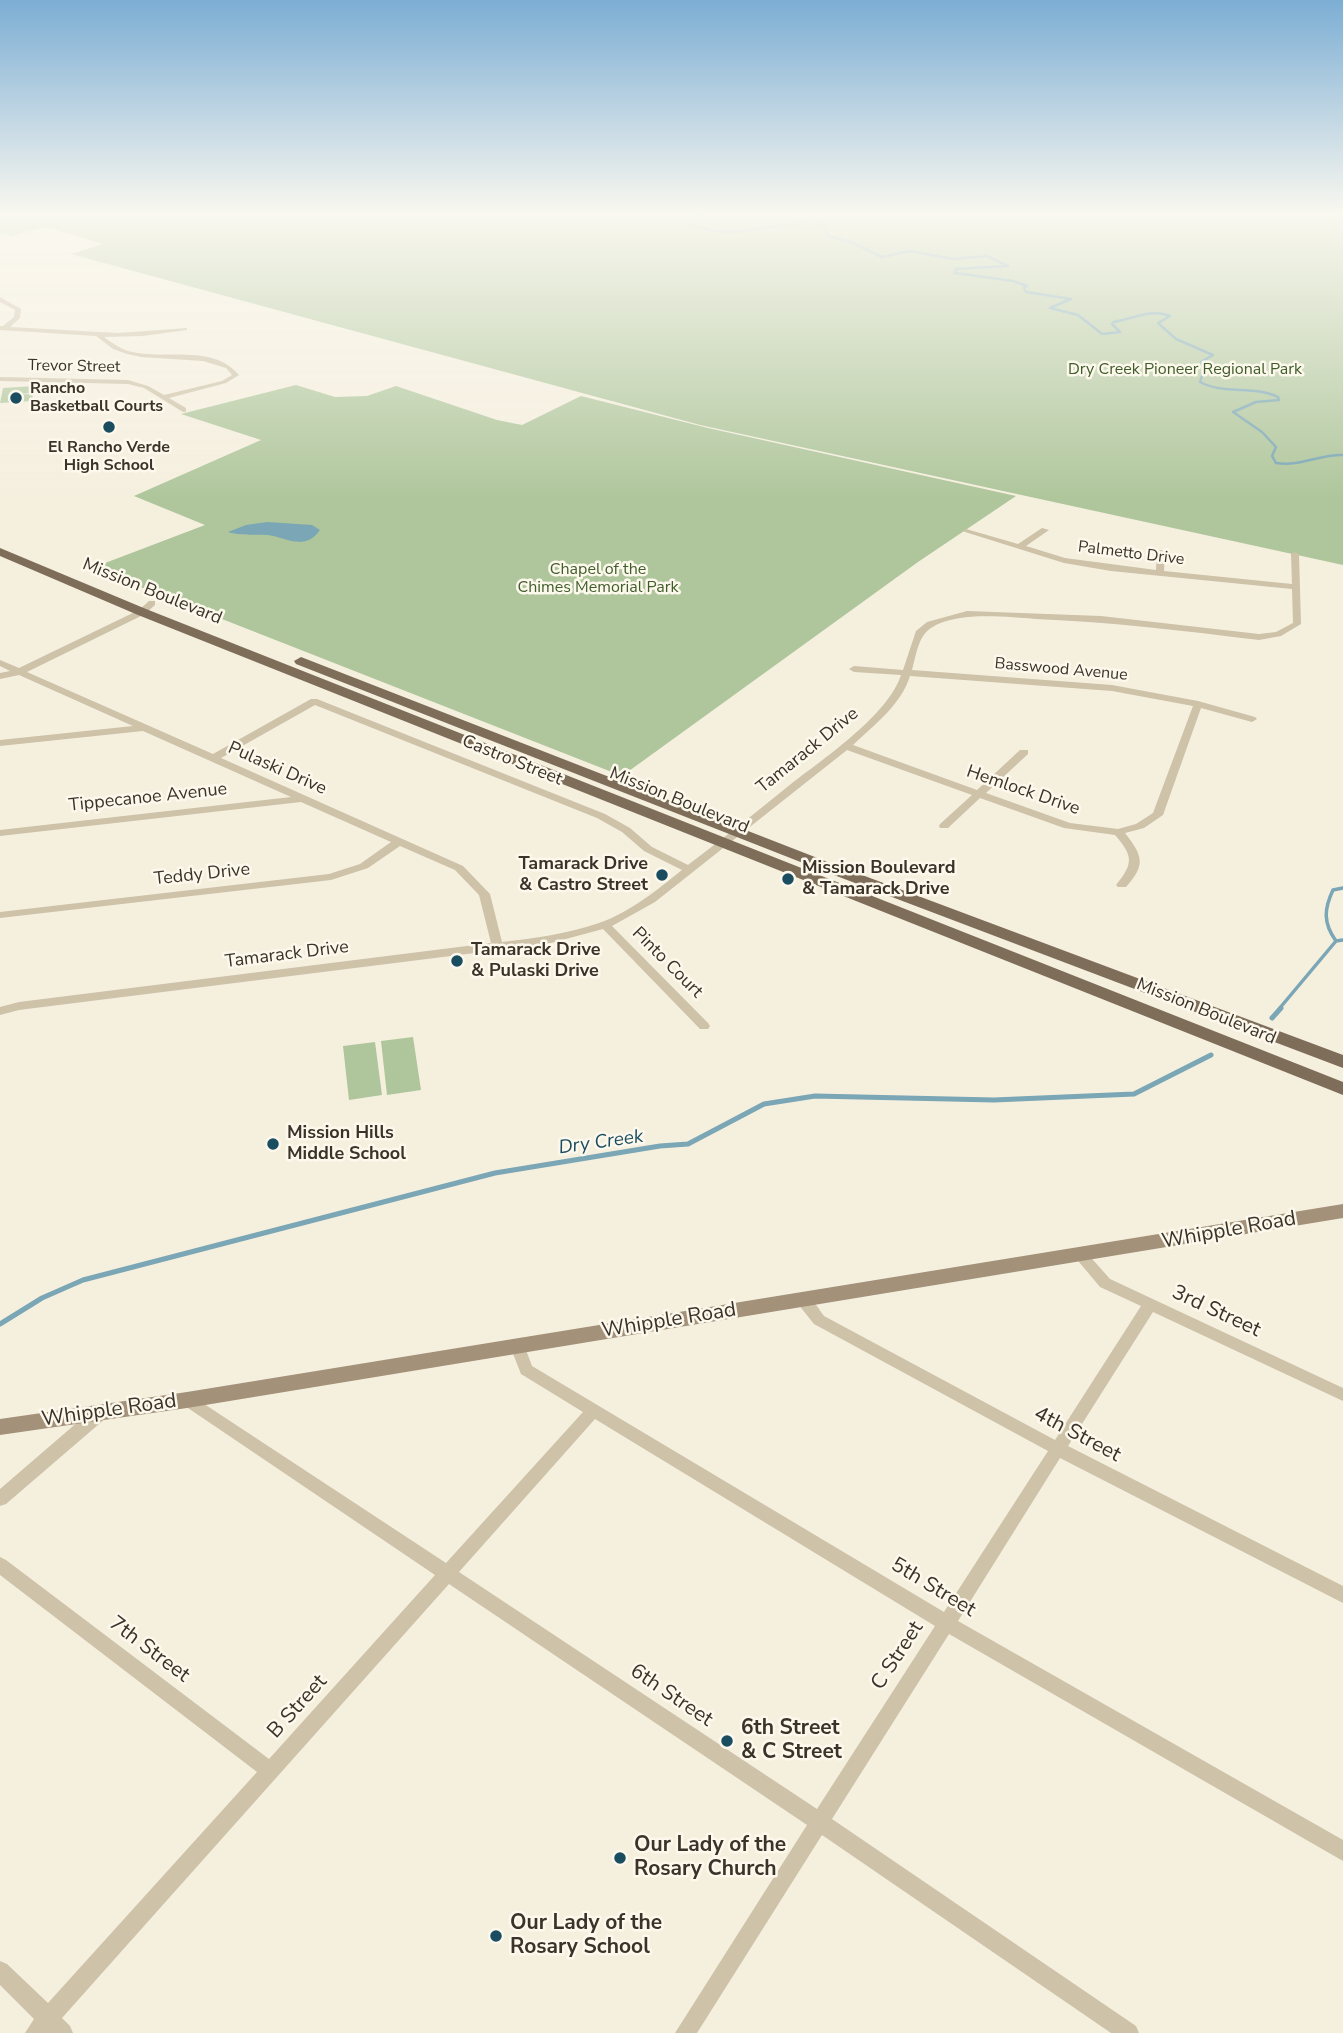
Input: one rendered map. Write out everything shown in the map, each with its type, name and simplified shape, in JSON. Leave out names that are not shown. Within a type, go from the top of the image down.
[{"type":"main road","name":"Mission Boulevard","points":[[0,540],[147,608]]},
{"type":"main road","name":"Mission Boulevard","points":[[0,552],[730,836],[1343,1089]]},
{"type":"main road","name":"Mission Boulevard","points":[[730,836],[1343,1062]]},
{"type":"main road","name":"Whipple Road","points":[[0,1427],[103,1410],[187,1400],[1342,1212]]},
{"type":"street","points":[[2,328],[17,318],[16,308]]},
{"type":"street","points":[[2,328],[95,333],[170,332],[185,329]]},
{"type":"street","points":[[95,333],[112,346],[130,354],[215,361],[233,370],[236,375],[224,382],[163,398]]},
{"type":"street","name":"Trevor Street","points":[[0,379],[128,382],[146,387],[183,410]]},
{"type":"street","points":[[1019,547],[1045,530]]},
{"type":"street","name":"Palmetto Drive","points":[[966,531],[1064,559],[1111,568],[1297,587]]},
{"type":"street","points":[[1160,572],[1161,552]]},
{"type":"street","name":"Tamarack Drive","points":[[0,1011],[19,1006],[547,940],[604,925],[652,900],[846,746],[888,707],[906,674],[919,633],[930,624],[945,618],[979,614],[1101,620],[1259,637],[1278,634],[1297,624],[1295,554]]},
{"type":"street","points":[[0,676],[19,672],[147,608]]},
{"type":"street","name":"Pulaski Drive","points":[[0,663],[299,799],[459,868],[484,894],[497,946]]},
{"type":"street","name":"Basswood Avenue","points":[[854,669],[1112,688],[1198,704],[1252,719]]},
{"type":"street","name":"Castro Street","points":[[212,759],[314,701],[601,816],[625,830],[648,849],[689,870]]},
{"type":"street","name":"Hemlock Drive","points":[[846,746],[1068,827],[1118,832],[1140,826],[1158,815],[1198,704]]},
{"type":"street","points":[[0,743],[144,728]]},
{"type":"street","points":[[944,826],[1024,752]]},
{"type":"street","name":"Tippecanoe Avenue","points":[[0,832],[299,799]]},
{"type":"street","points":[[1118,832],[1131,847],[1136,863],[1133,874],[1122,885]]},
{"type":"street","name":"Teddy Drive","points":[[0,915],[331,877],[363,866],[398,842]]},
{"type":"street","name":"Pinto Court","points":[[604,925],[704,1026]]},
{"type":"street","name":"3rd Street","points":[[1081,1256],[1105,1283],[1343,1395]]},
{"type":"street","name":"4th Street","points":[[801,1299],[819,1320],[1058,1449],[1343,1595]]},
{"type":"street","name":"C Street","points":[[685,2033],[1150,1304]]},
{"type":"street","name":"5th Street","points":[[518,1346],[526,1370],[946,1623],[1343,1851]]},
{"type":"street","name":"6th Street","points":[[187,1400],[819,1822],[1129,2033]]},
{"type":"street","points":[[0,1499],[103,1410]]},
{"type":"street","name":"B Street","points":[[49,2028],[270,1772],[594,1410]]},
{"type":"street","name":"7th Street","points":[[0,1565],[270,1772]]},
{"type":"street","points":[[0,1971],[49,2028]]},
{"type":"green space","name":"Dry Creek Pioneer Regional Park","points":[[269,308],[1343,308],[1343,565],[700,425]]},
{"type":"green space","name":"Chapel of the Chimes Memorial Park","points":[[296,385],[335,397],[367,396],[396,386],[497,420],[522,425],[581,396],[708,428],[1016,496],[918,562],[622,776],[92,568],[205,525],[134,496],[261,440],[181,414]]},
{"type":"green space","points":[[35,386],[33,393],[5,395],[33,394],[32,401],[0,403],[3,388]]},
{"type":"green space","points":[[413,1037],[421,1090],[387,1095],[381,1041]]},
{"type":"green space","points":[[375,1042],[382,1095],[349,1100],[343,1046]]},
{"type":"water","points":[[267,522],[312,525],[320,530],[314,537],[301,542],[268,535],[228,532],[246,525]]},
{"type":"waterway","name":"Dry Creek","points":[[1050,308],[1078,315],[1102,334],[1120,332],[1112,324],[1114,322],[1156,313],[1170,316],[1158,323],[1176,339],[1213,355],[1201,362],[1204,369],[1200,382],[1219,388],[1259,391],[1278,397],[1279,400],[1256,402],[1233,412],[1262,432],[1276,447],[1272,456],[1276,463],[1343,455]]},
{"type":"waterway","name":"Dry Creek","points":[[1336,941],[1327,922],[1327,910],[1333,890],[1343,888]]},
{"type":"waterway","name":"Dry Creek","points":[[1336,941],[1343,940]]},
{"type":"waterway","name":"Dry Creek","points":[[1279,1009],[1336,941]]},
{"type":"waterway","name":"Dry Creek","points":[[1272,1018],[1281,1008]]},
{"type":"waterway","name":"Dry Creek","points":[[0,1324],[42,1298],[83,1280],[495,1173],[660,1146],[688,1144],[764,1104],[815,1096],[994,1100],[1134,1094],[1211,1055]]},
{"type":"place","name":"Rancho Basketball Courts","points":[[16,398]]},
{"type":"place","name":"El Rancho Verde High School","points":[[109,427]]},
{"type":"place","name":"Tamarack Drive & Castro Street","points":[[662,875]]},
{"type":"place","name":"Mission Boulevard & Tamarack Drive","points":[[788,879]]},
{"type":"place","name":"Tamarack Drive & Pulaski Drive","points":[[457,961]]},
{"type":"place","name":"Mission Hills Middle School","points":[[273,1144]]},
{"type":"place","name":"6th Street & C Street","points":[[727,1741]]},
{"type":"place","name":"Our Lady of the Rosary Church","points":[[620,1858]]},
{"type":"place","name":"Our Lady of the Rosary School","points":[[496,1936]]}]
